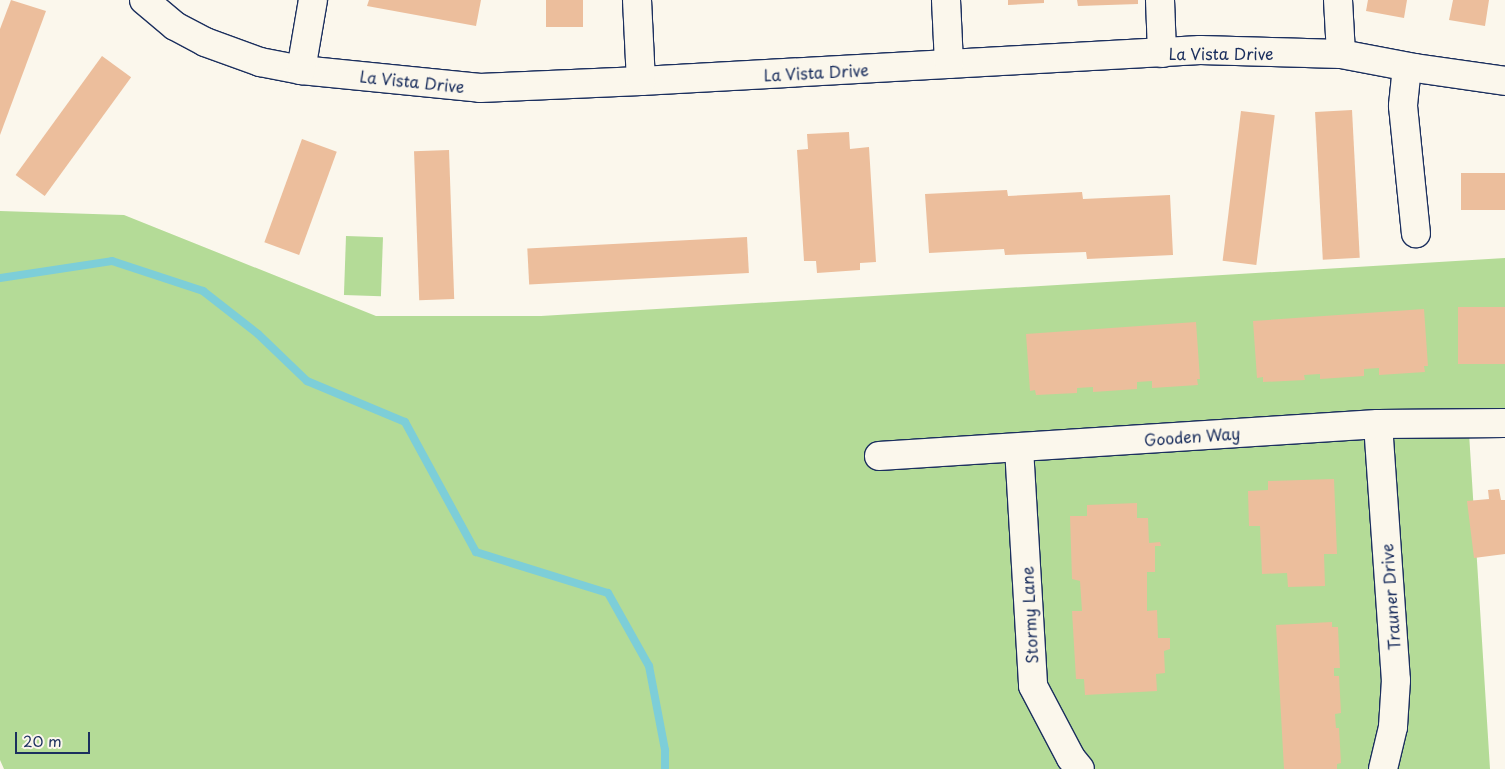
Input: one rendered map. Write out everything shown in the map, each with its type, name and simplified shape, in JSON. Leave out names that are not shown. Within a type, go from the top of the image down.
[{"type":"street","name":"La Vista Drive","points":[[144,0],[174,26],[205,42],[260,62],[301,70],[480,88],[1200,50],[1341,54],[1408,67],[1505,81]]},
{"type":"street","points":[[301,70],[313,0]]},
{"type":"street","points":[[637,0],[641,81]]},
{"type":"street","points":[[946,0],[949,64]]},
{"type":"street","points":[[1160,0],[1162,53]]},
{"type":"street","points":[[1338,0],[1341,54]]},
{"type":"street","points":[[1408,67],[1403,106],[1416,234]]},
{"type":"street","name":"Gooden Way","points":[[880,456],[1378,424],[1505,423]]},
{"type":"street","name":"Trauner Drive","points":[[1378,424],[1396,680],[1393,727],[1383,769]]},
{"type":"street","name":"Stormy Lane","points":[[1019,448],[1033,686],[1071,758],[1080,769]]},
{"type":"green space","points":[[0,211],[124,215],[376,316],[541,316],[1505,258],[1505,414],[1468,417],[1490,769],[4,769],[0,760]]},
{"type":"green space","points":[[346,236],[383,237],[381,296],[344,295]]},
{"type":"building","points":[[11,0],[46,11],[0,135],[0,29]]},
{"type":"building","points":[[369,0],[481,0],[476,26],[367,6]]},
{"type":"building","points":[[546,0],[583,0],[583,27],[546,27]]},
{"type":"building","points":[[1008,0],[1044,0],[1044,3],[1008,5]]},
{"type":"building","points":[[1077,0],[1138,0],[1138,4],[1078,6]]},
{"type":"building","points":[[1368,0],[1407,0],[1404,18],[1366,11]]},
{"type":"building","points":[[1453,0],[1489,0],[1485,26],[1449,20]]},
{"type":"building","points":[[102,56],[131,77],[45,196],[16,175]]},
{"type":"building","points":[[1352,110],[1360,258],[1323,260],[1315,112]]},
{"type":"building","points":[[1241,111],[1275,115],[1256,265],[1223,261]]},
{"type":"building","points":[[849,132],[850,149],[869,147],[876,262],[860,263],[860,270],[817,273],[816,261],[804,261],[797,150],[808,149],[807,134]]},
{"type":"building","points":[[302,139],[337,152],[299,255],[264,242]]},
{"type":"building","points":[[449,150],[454,299],[419,300],[414,151]]},
{"type":"building","points":[[1461,173],[1505,173],[1505,210],[1461,210]]},
{"type":"building","points":[[1007,190],[1008,196],[1082,192],[1083,199],[1170,195],[1173,255],[1087,259],[1086,252],[1005,255],[1004,249],[929,253],[925,194]]},
{"type":"building","points":[[747,237],[749,273],[529,284],[527,249]]},
{"type":"building","points":[[1458,307],[1505,307],[1505,364],[1458,364]]},
{"type":"building","points":[[1424,309],[1428,366],[1424,366],[1425,372],[1379,375],[1379,368],[1364,369],[1364,376],[1320,379],[1320,374],[1304,375],[1305,380],[1263,382],[1263,377],[1257,378],[1253,321]]},
{"type":"building","points":[[1196,322],[1200,379],[1197,379],[1198,385],[1152,388],[1152,381],[1137,382],[1137,389],[1093,392],[1093,387],[1077,388],[1077,393],[1036,395],[1035,390],[1030,391],[1026,334]]},
{"type":"building","points":[[1334,479],[1337,554],[1324,554],[1325,586],[1288,587],[1287,573],[1262,574],[1260,526],[1249,526],[1248,491],[1268,490],[1268,481]]},
{"type":"building","points":[[1499,489],[1501,500],[1505,500],[1505,554],[1474,558],[1467,501],[1489,499],[1488,490]]},
{"type":"building","points":[[1137,503],[1137,518],[1148,518],[1149,543],[1160,542],[1161,546],[1155,546],[1155,572],[1147,572],[1147,611],[1157,610],[1158,638],[1170,638],[1170,649],[1164,651],[1165,673],[1156,674],[1157,691],[1085,695],[1084,679],[1076,679],[1072,611],[1082,611],[1080,581],[1072,579],[1070,516],[1087,516],[1087,505]]},
{"type":"building","points":[[1332,622],[1332,627],[1338,627],[1340,668],[1334,668],[1334,676],[1339,676],[1341,713],[1335,714],[1336,728],[1339,728],[1341,763],[1337,764],[1337,769],[1284,769],[1276,625]]},
{"type":"waterway","points":[[0,278],[112,261],[203,291],[258,334],[307,381],[405,422],[476,552],[608,593],[649,666],[665,750],[665,769]]}]
